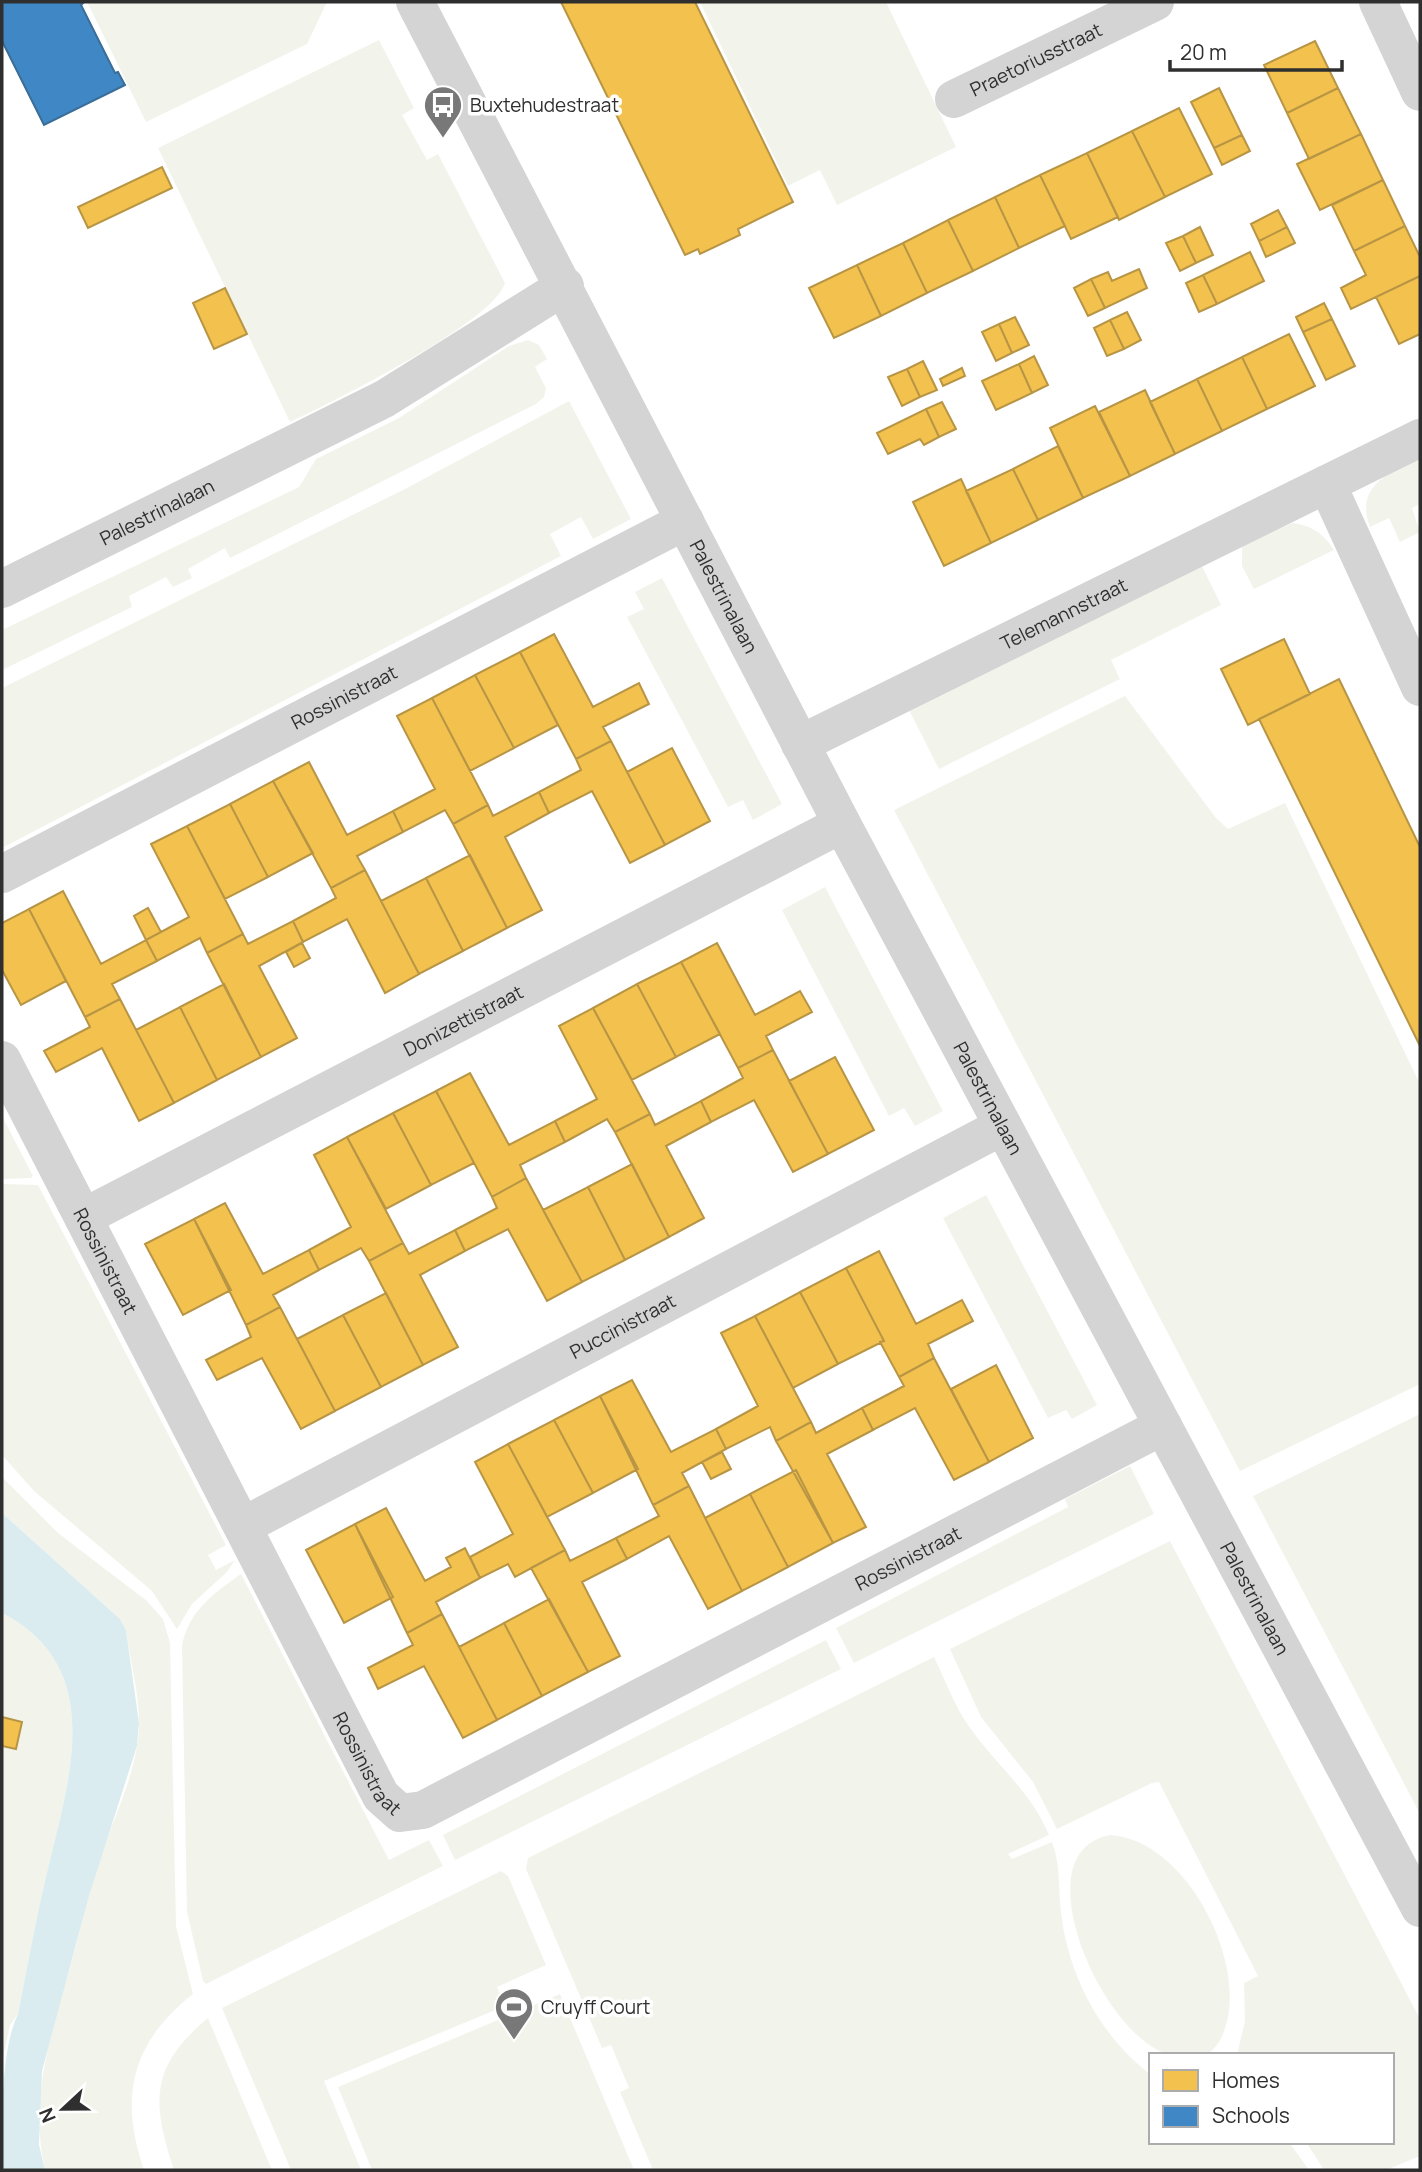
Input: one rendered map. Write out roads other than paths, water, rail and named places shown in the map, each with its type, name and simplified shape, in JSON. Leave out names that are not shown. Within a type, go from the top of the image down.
[{"type":"street","name":"Palestrinalaan","points":[[415,2],[565,286],[842,824],[1420,1908]]},
{"type":"street","name":"Praetoriusstraat","points":[[954,99],[1155,2]]},
{"type":"street","points":[[1378,2],[1420,92]]},
{"type":"street","name":"Palestrinalaan","points":[[2,589],[384,399],[565,286]]},
{"type":"street","name":"Telemannstraat","points":[[800,744],[1420,438]]},
{"type":"street","points":[[1328,484],[1420,687]]},
{"type":"street","name":"Rossinistraat","points":[[2,874],[685,521]]},
{"type":"street","name":"Donizettistraat","points":[[84,1217],[842,824]]},
{"type":"street","name":"Rossinistraat","points":[[2,1060],[381,1796],[400,1813],[423,1810],[1163,1426]]},
{"type":"street","name":"Puccinistraat","points":[[243,1525],[1003,1126]]},
{"type":"place","name":"Buxtehudestraat","points":[[443,139]]},
{"type":"place","name":"Cruyff Court","points":[[514,2041]]}]
